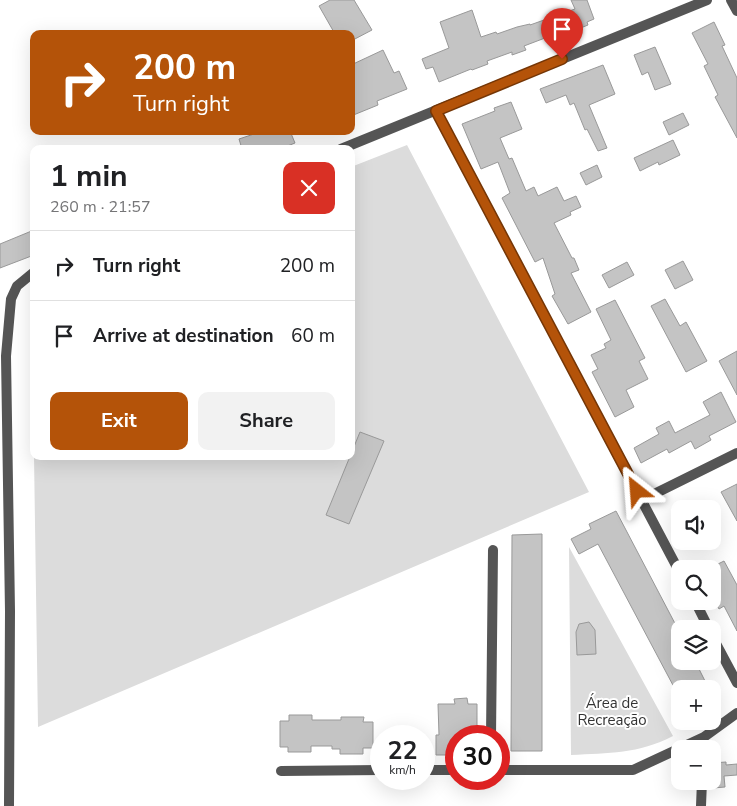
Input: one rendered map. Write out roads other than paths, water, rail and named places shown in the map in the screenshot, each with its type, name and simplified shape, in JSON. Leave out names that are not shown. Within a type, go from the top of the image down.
[{"type":"street","points":[[351,145],[707,0]]},
{"type":"street","points":[[731,0],[737,11]]},
{"type":"street","points":[[436,111],[673,560]]},
{"type":"street","points":[[9,806],[10,611],[3,357],[11,299],[16,286],[30,275]]},
{"type":"street","points":[[642,500],[737,453]]},
{"type":"street","points":[[491,725],[492,550]]},
{"type":"street","points":[[721,653],[737,683]]},
{"type":"street","points":[[510,770],[633,770],[704,737],[737,713]]},
{"type":"street","points":[[281,771],[370,770]]},
{"type":"street","points":[[701,806],[702,790]]},
{"type":"park label","name":"Área de Recreação","points":[[612,712]]}]
